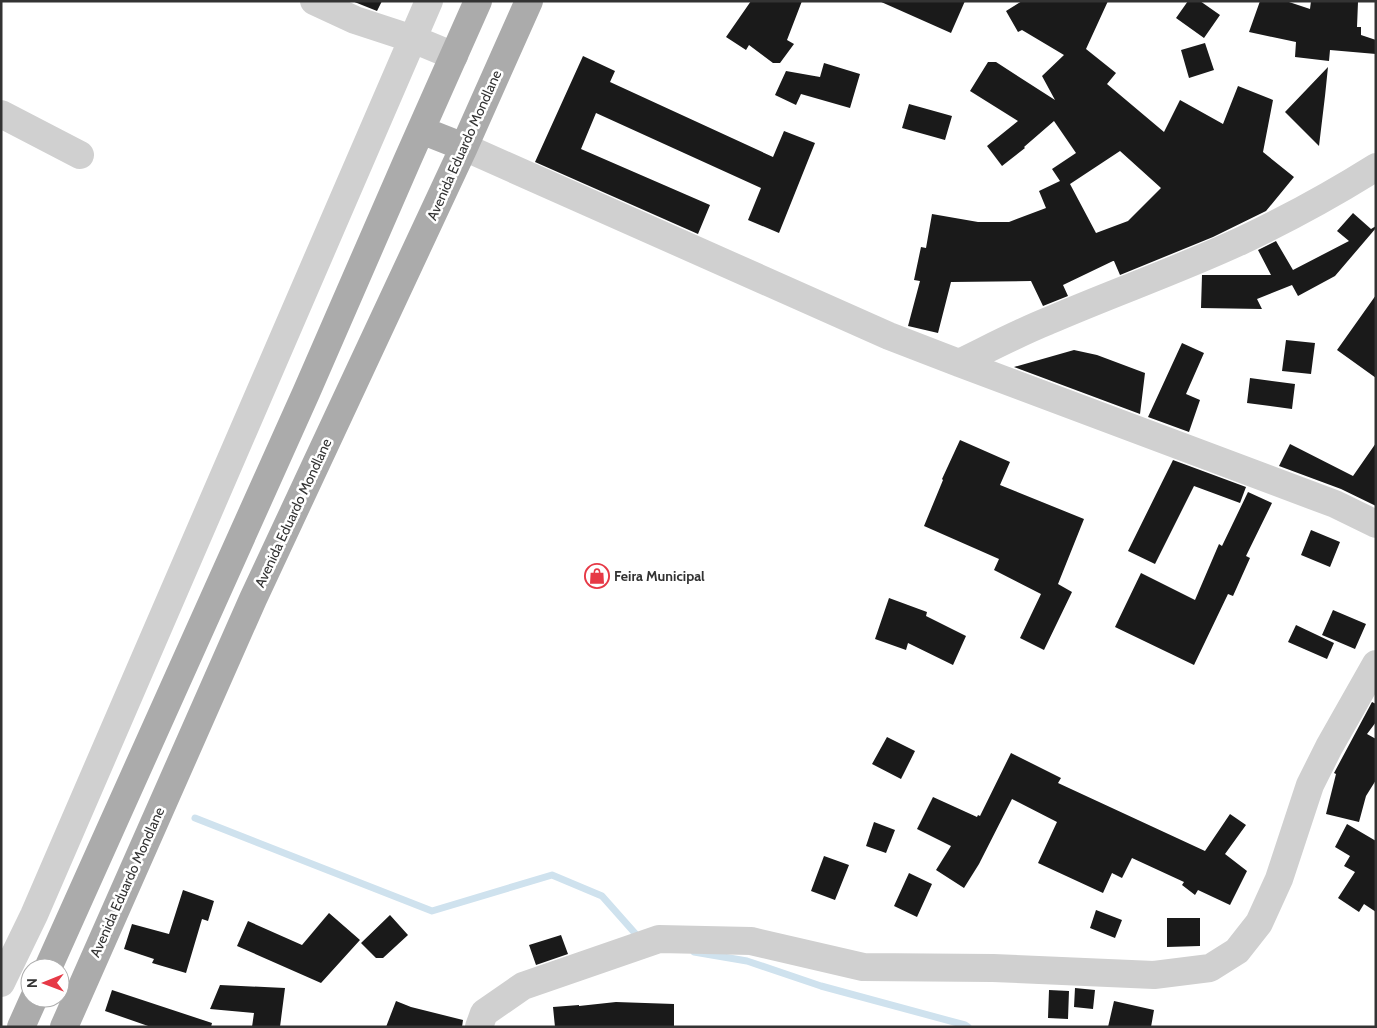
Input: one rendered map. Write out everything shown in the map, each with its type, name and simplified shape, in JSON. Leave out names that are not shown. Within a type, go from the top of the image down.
[{"type":"main road","points":[[52,958],[306,393],[478,1]]},
{"type":"main road","name":"Avenida Eduardo Mondlane","points":[[64,1027],[253,599],[464,148],[528,1]]},
{"type":"main road","points":[[420,130],[464,148]]},
{"type":"main road","points":[[21,1027],[30,1008]]},
{"type":"street","points":[[314,1],[355,20],[413,39],[454,56]]},
{"type":"street","points":[[1,983],[34,915],[429,1]]},
{"type":"street","points":[[1,114],[80,155]]},
{"type":"street","points":[[464,148],[889,336],[1335,504],[1376,524]]},
{"type":"street","points":[[959,363],[1047,321],[1242,241],[1335,193],[1376,167]]},
{"type":"street","points":[[479,1027],[484,1014],[523,986],[658,939],[751,941],[863,966],[993,968],[1154,975],[1210,968],[1238,951],[1259,924],[1279,879],[1310,785],[1329,747],[1376,664]]},
{"type":"building","points":[[352,1],[382,1],[377,11]]},
{"type":"building","points":[[751,1],[802,1],[787,40],[794,44],[780,63],[773,63],[749,45],[746,50],[726,37]]},
{"type":"building","points":[[879,1],[965,1],[951,33]]},
{"type":"building","points":[[1022,1],[1108,1],[1086,49],[1116,73],[1107,84],[1164,132],[1180,100],[1223,124],[1238,86],[1273,100],[1263,152],[1294,177],[1266,211],[1213,237],[1120,275],[1113,261],[1063,285],[1068,296],[1043,306],[1031,281],[951,282],[938,333],[908,326],[920,281],[914,280],[921,247],[926,248],[932,214],[978,222],[1009,222],[1046,208],[1039,191],[1060,181],[1052,169],[1076,153],[1054,121],[1002,166],[987,146],[1018,121],[970,91],[988,62],[996,62],[1055,100],[1042,76],[1064,55],[1022,30],[1018,32],[1006,11]],"holes":[[[1120,151],[1161,188],[1128,221],[1096,233],[1070,184]]]},
{"type":"building","points":[[1188,1],[1200,1],[1220,15],[1204,38],[1176,18]]},
{"type":"building","points":[[1260,1],[1286,1],[1310,9],[1311,1],[1358,2],[1357,27],[1361,27],[1361,35],[1376,40],[1376,54],[1330,50],[1329,61],[1295,57],[1296,42],[1249,32]]},
{"type":"building","points":[[1205,43],[1214,70],[1189,78],[1181,50]]},
{"type":"building","points":[[583,56],[615,71],[610,82],[773,157],[784,131],[815,143],[779,233],[748,220],[761,188],[596,113],[581,149],[710,205],[698,234],[535,162]]},
{"type":"building","points":[[824,63],[860,74],[850,108],[801,94],[796,105],[775,95],[786,71],[820,77]]},
{"type":"building","points":[[1328,67],[1325,96],[1319,146],[1285,112]]},
{"type":"building","points":[[909,104],[952,116],[945,140],[902,128]]},
{"type":"building","points":[[1353,213],[1371,229],[1376,226],[1376,228],[1335,276],[1298,296],[1292,285],[1257,299],[1262,309],[1201,308],[1202,275],[1271,275],[1258,250],[1276,241],[1293,270],[1349,241],[1337,231]]},
{"type":"building","points":[[1376,295],[1376,378],[1337,350]]},
{"type":"building","points":[[1286,340],[1315,343],[1311,374],[1282,371]]},
{"type":"building","points":[[1182,343],[1204,353],[1186,394],[1200,400],[1189,432],[1148,417]]},
{"type":"building","points":[[1074,350],[1097,355],[1145,373],[1140,414],[1014,367]]},
{"type":"building","points":[[1250,378],[1295,384],[1292,409],[1247,403]]},
{"type":"building","points":[[960,440],[1010,462],[1000,485],[1084,519],[1058,584],[1072,592],[1044,650],[1020,638],[1041,594],[994,570],[999,559],[924,526],[942,479]]},
{"type":"building","points":[[1376,443],[1376,506],[1341,489],[1279,466],[1290,444],[1353,476]]},
{"type":"building","points":[[1173,460],[1246,487],[1240,503],[1194,486],[1155,564],[1128,551]]},
{"type":"building","points":[[1248,492],[1272,503],[1246,556],[1250,558],[1233,596],[1228,594],[1194,665],[1115,627],[1141,573],[1195,600],[1219,544],[1222,546]]},
{"type":"building","points":[[1311,530],[1340,542],[1330,567],[1301,555]]},
{"type":"building","points":[[889,598],[927,612],[926,616],[966,636],[953,665],[908,643],[906,650],[875,639]]},
{"type":"building","points":[[1333,610],[1366,624],[1355,649],[1322,635]]},
{"type":"building","points":[[1296,625],[1334,643],[1327,659],[1288,642]]},
{"type":"building","points":[[1372,702],[1376,704],[1376,722],[1367,734],[1376,739],[1376,780],[1366,796],[1359,822],[1326,814],[1336,774],[1334,773]]},
{"type":"building","points":[[887,737],[915,751],[901,779],[872,764]]},
{"type":"building","points":[[1011,753],[1061,778],[1058,783],[1205,851],[1230,814],[1246,825],[1225,854],[1247,871],[1230,905],[1198,890],[1195,895],[1182,885],[1184,882],[1132,858],[1122,878],[1112,873],[1103,893],[1038,863],[1057,822],[1012,799],[979,864],[964,888],[936,870],[951,846],[917,829],[933,797],[977,817],[978,815],[980,816]]},
{"type":"building","points":[[874,822],[895,830],[886,853],[866,846]]},
{"type":"building","points":[[1347,824],[1376,841],[1376,912],[1364,904],[1359,912],[1338,898],[1355,872],[1344,866],[1350,856],[1335,847]]},
{"type":"building","points":[[824,856],[849,865],[835,900],[811,891]]},
{"type":"building","points":[[909,873],[932,884],[917,917],[894,906]]},
{"type":"building","points":[[183,890],[214,901],[208,921],[202,919],[186,973],[152,963],[154,959],[124,949],[132,924],[169,934]]},
{"type":"building","points":[[1096,910],[1122,920],[1115,938],[1090,928]]},
{"type":"building","points":[[329,913],[360,940],[321,983],[237,946],[248,921],[302,945]]},
{"type":"building","points":[[390,915],[408,935],[383,958],[376,958],[361,943]]},
{"type":"building","points":[[1167,918],[1200,918],[1200,946],[1167,947]]},
{"type":"building","points":[[561,935],[568,954],[536,965],[529,945]]},
{"type":"building","points":[[220,985],[285,988],[280,1027],[252,1027],[254,1013],[210,1009]]},
{"type":"building","points":[[1075,988],[1095,990],[1093,1009],[1074,1007]]},
{"type":"building","points":[[112,990],[212,1023],[211,1027],[151,1027],[105,1011]]},
{"type":"building","points":[[1049,990],[1069,991],[1068,1019],[1048,1018]]},
{"type":"building","points":[[396,1001],[411,1007],[463,1020],[462,1027],[386,1027]]},
{"type":"building","points":[[1114,1001],[1154,1010],[1151,1027],[1108,1027]]},
{"type":"building","points":[[616,1002],[674,1004],[674,1027],[555,1027],[553,1007]]},
{"type":"waterway","points":[[195,818],[432,911],[552,875],[602,896],[641,940]]},
{"type":"waterway","points":[[694,952],[747,961],[821,986],[968,1027]]},
{"type":"place","name":"Feira Municipal","points":[[597,576]]}]
